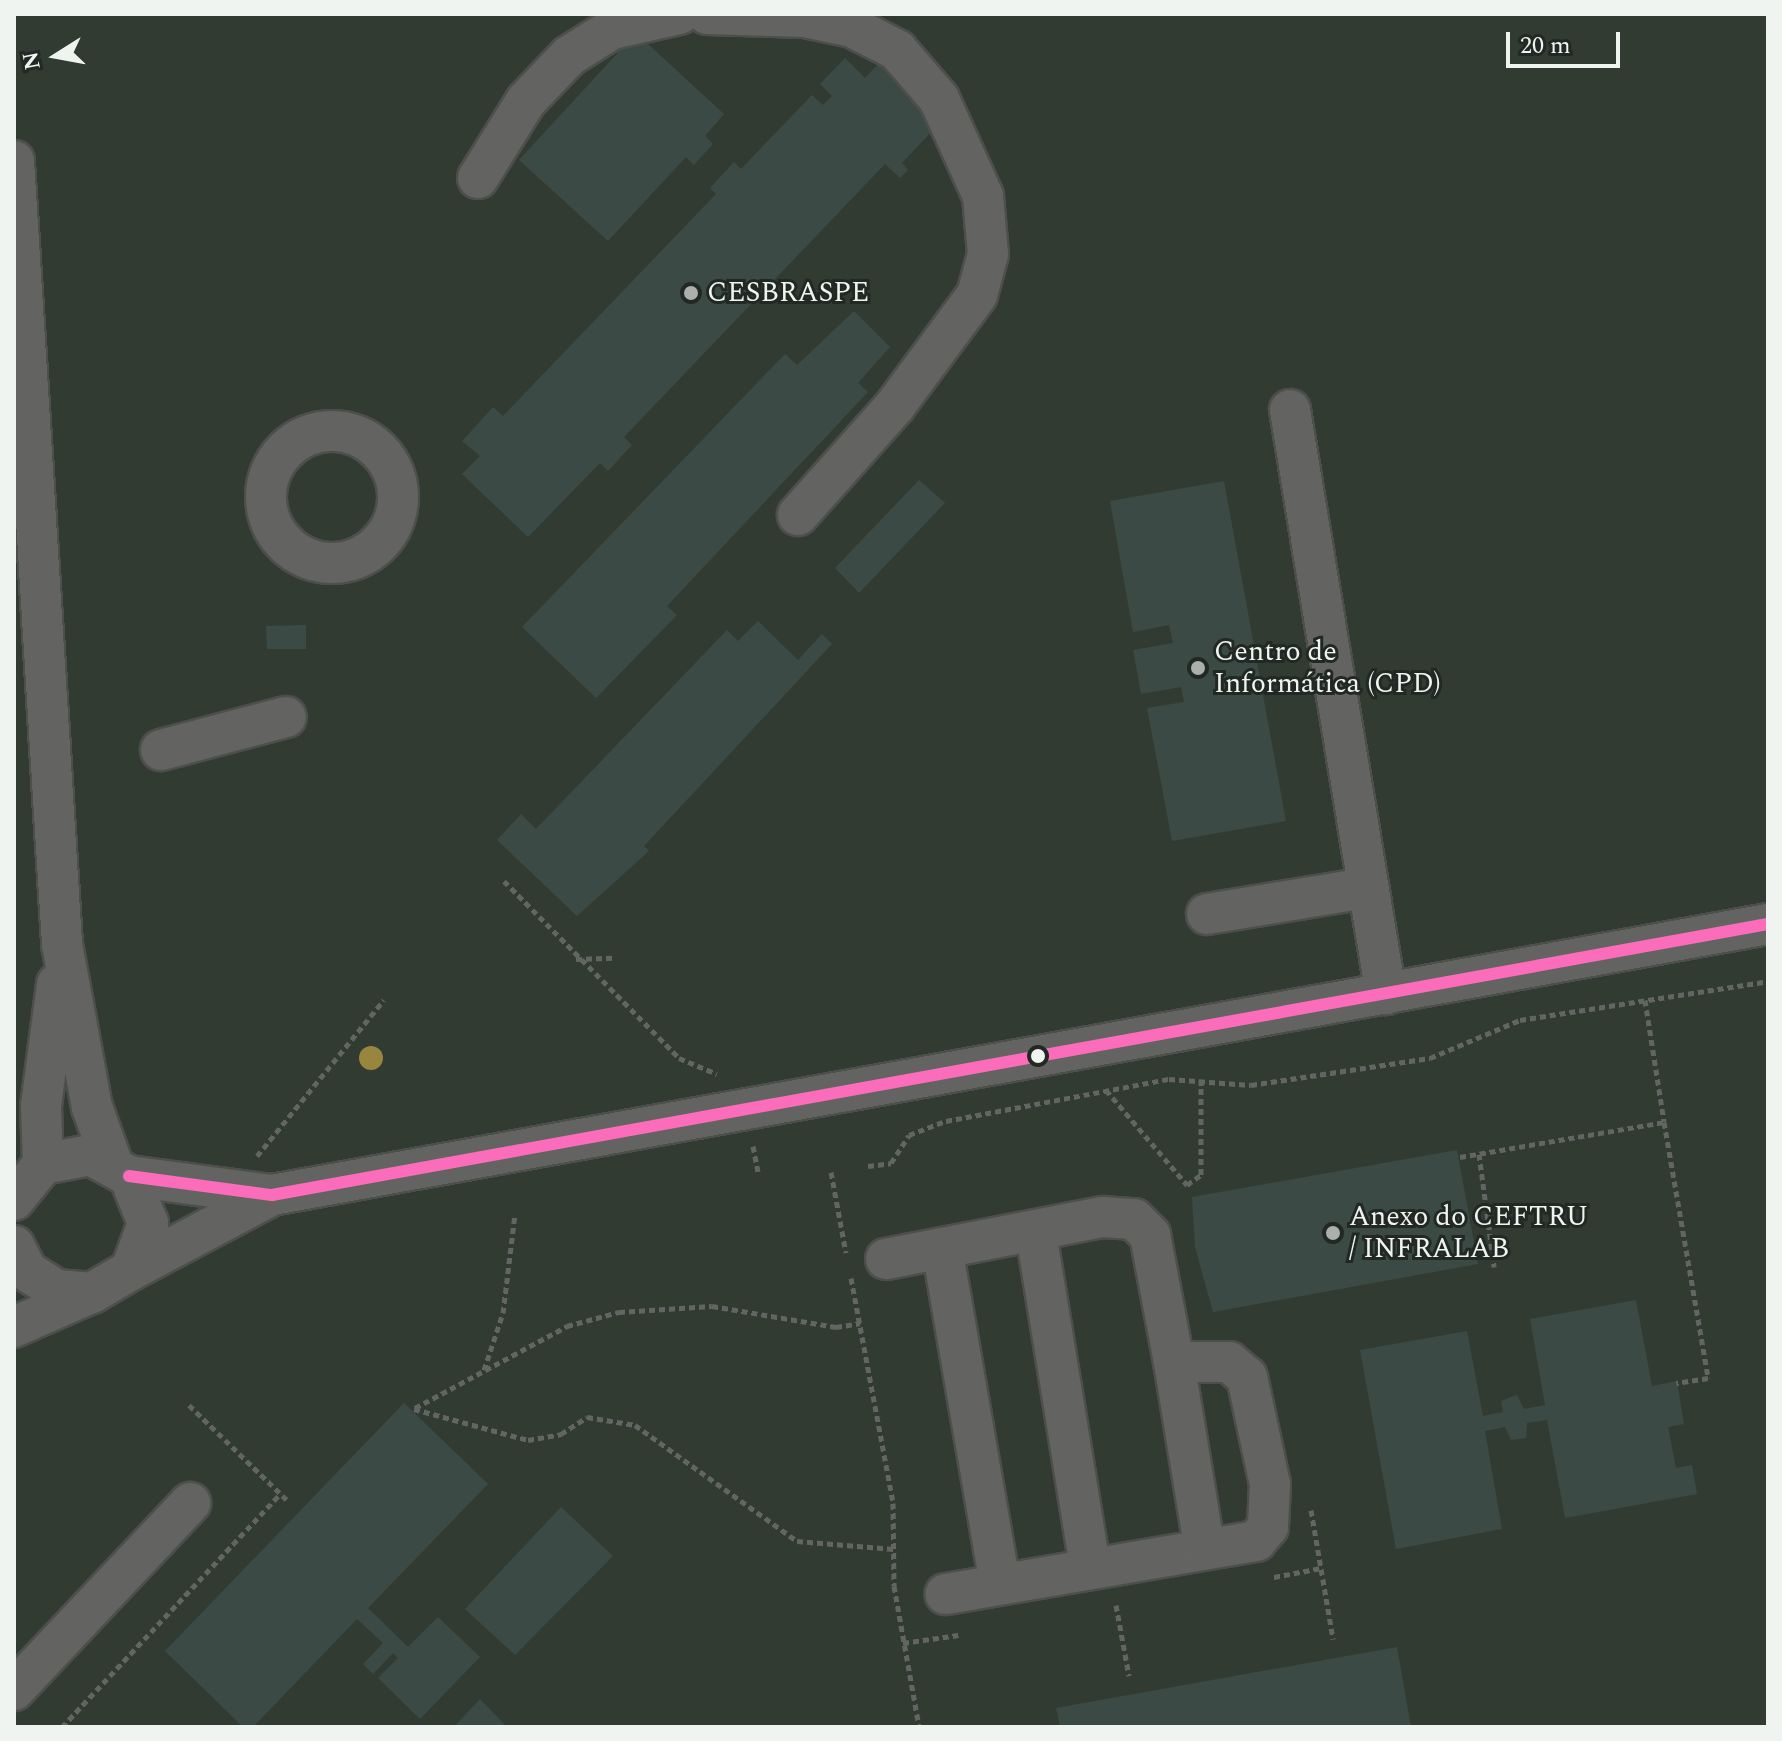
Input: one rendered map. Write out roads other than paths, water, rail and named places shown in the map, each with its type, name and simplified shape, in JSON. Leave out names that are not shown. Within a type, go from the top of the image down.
[{"type":"street","points":[[478,178],[526,101],[569,56],[612,29],[679,14]]},
{"type":"street","points":[[707,14],[804,17],[852,27],[897,50],[939,99],[983,196],[988,254],[977,295],[895,406],[798,515]]},
{"type":"street","points":[[14,161],[62,944],[92,1107],[148,1223],[131,1270]]},
{"type":"street","points":[[1290,410],[1366,888],[1386,994]]},
{"type":"street","points":[[161,750],[286,717]]},
{"type":"street","points":[[1207,914],[1366,888]]},
{"type":"street","points":[[25,1177],[90,1155],[120,1169],[230,1191],[272,1195],[1768,924]]},
{"type":"street","points":[[25,1177],[41,1106],[62,944]]},
{"type":"street","points":[[14,1327],[92,1293],[272,1195]]},
{"type":"street","points":[[886,1259],[1036,1233],[1103,1217],[1134,1219],[1150,1235],[1204,1546]]},
{"type":"street","points":[[1036,1233],[1090,1568]]},
{"type":"street","points":[[14,1246],[27,1271],[57,1290],[92,1293]]},
{"type":"street","points":[[942,1248],[1000,1584]]},
{"type":"street","points":[[945,1594],[1204,1546],[1256,1541],[1268,1527],[1270,1484],[1247,1377],[1229,1362],[1174,1362]]},
{"type":"street","points":[[14,1690],[190,1503]]},
{"type":"place","name":"CESBRASPE","points":[[691,293]]},
{"type":"place","name":"Centro de Informática (CPD)","points":[[1198,668]]},
{"type":"place","name":"Anexo do CEFTRU / INFRALAB","points":[[1333,1233]]}]
